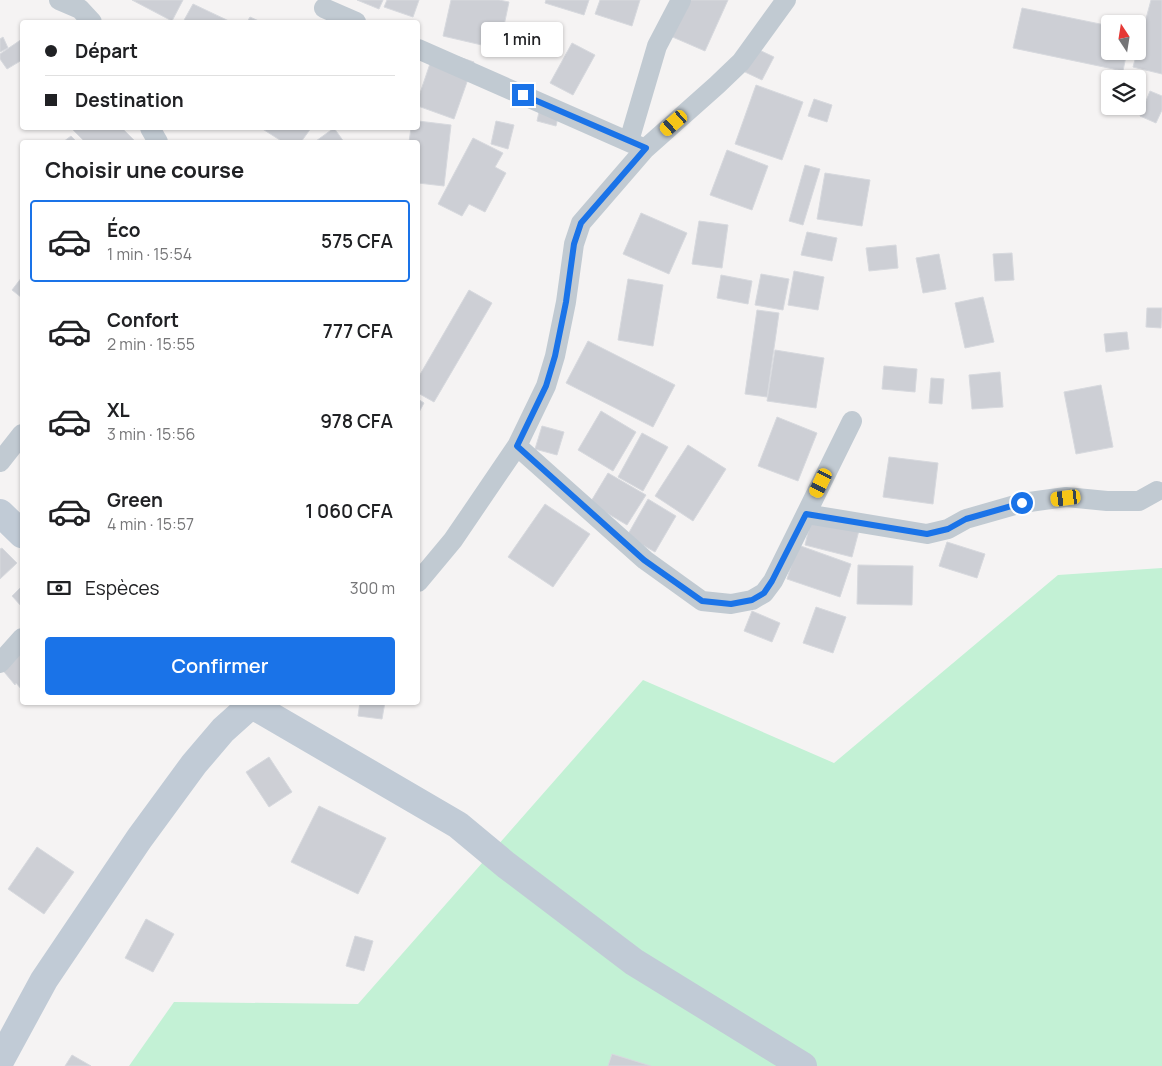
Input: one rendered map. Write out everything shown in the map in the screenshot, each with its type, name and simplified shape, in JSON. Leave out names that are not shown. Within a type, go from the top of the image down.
[{"type":"street","points":[[59,0],[80,9],[90,20]]},
{"type":"street","points":[[637,145],[658,46],[682,0]]},
{"type":"street","points":[[420,580],[453,540],[517,446],[546,386],[555,356],[566,302],[574,244],[581,223],[637,145],[717,85],[741,62],[786,0]]},
{"type":"street","points":[[324,8],[351,20]]},
{"type":"street","points":[[420,50],[637,145]]},
{"type":"street","points":[[517,446],[644,560],[702,601],[731,604],[752,600],[764,593],[772,581],[852,421]]},
{"type":"street","points":[[0,462],[20,437]]},
{"type":"street","points":[[806,514],[927,534],[948,529],[966,519],[1022,503],[1066,498],[1139,501],[1157,491]]},
{"type":"street","points":[[0,513],[20,532]]},
{"type":"street","points":[[0,663],[20,640]]},
{"type":"street","points":[[0,1061],[44,980],[139,839],[194,764],[223,730],[251,705]]},
{"type":"street","points":[[256,705],[458,825],[559,907],[634,962],[803,1066]]},
{"type":"green space","points":[[1162,568],[1162,1066],[129,1066],[174,1002],[358,1004],[643,680],[834,763],[1058,575]]},
{"type":"building","points":[[132,0],[183,0],[173,20]]},
{"type":"building","points":[[357,0],[383,0],[379,9]]},
{"type":"building","points":[[387,0],[419,0],[413,17],[384,7]]},
{"type":"building","points":[[451,0],[499,0],[509,2],[499,49],[443,36]]},
{"type":"building","points":[[546,0],[589,0],[584,15],[545,3]]},
{"type":"building","points":[[600,0],[640,0],[632,26],[595,14]]},
{"type":"building","points":[[684,0],[728,0],[705,51],[668,35]]},
{"type":"building","points":[[1151,0],[1162,0],[1162,74],[1133,67],[1135,60],[1146,60],[1146,19]]},
{"type":"building","points":[[193,4],[227,20],[184,20]]},
{"type":"building","points":[[1022,8],[1101,24],[1101,60],[1125,60],[1123,70],[1118,70],[1013,48]]},
{"type":"building","points":[[3,37],[8,48],[0,52],[0,39]]},
{"type":"building","points":[[20,40],[20,61],[7,69],[0,59],[0,54]]},
{"type":"building","points":[[572,43],[595,55],[573,95],[550,83]]},
{"type":"building","points":[[435,49],[474,62],[454,119],[420,107],[420,93]]},
{"type":"building","points":[[757,49],[774,57],[762,80],[745,72]]},
{"type":"building","points":[[756,85],[803,102],[782,160],[735,144]]},
{"type":"building","points":[[1150,91],[1162,96],[1162,110],[1156,123],[1140,116],[1146,115],[1146,101]]},
{"type":"building","points":[[814,99],[832,105],[827,122],[808,116]]},
{"type":"building","points":[[541,103],[560,108],[556,126],[537,121]]},
{"type":"building","points":[[420,121],[451,125],[444,186],[420,183],[420,140],[409,140],[411,130],[420,130]]},
{"type":"building","points":[[496,121],[514,125],[508,149],[491,144]]},
{"type":"building","points":[[73,130],[124,130],[134,140],[83,140]]},
{"type":"building","points":[[264,130],[310,130],[302,140],[280,140]]},
{"type":"building","points":[[331,130],[335,130],[343,140],[317,140]]},
{"type":"building","points":[[71,136],[75,140],[66,140]]},
{"type":"building","points":[[473,138],[503,153],[495,167],[506,173],[485,212],[469,204],[462,216],[438,204]]},
{"type":"building","points":[[727,150],[768,166],[752,210],[710,195]]},
{"type":"building","points":[[805,165],[820,169],[803,225],[789,221]]},
{"type":"building","points":[[825,173],[870,180],[862,226],[817,219]]},
{"type":"building","points":[[641,213],[687,233],[669,274],[623,254]]},
{"type":"building","points":[[699,221],[728,225],[722,268],[692,264]]},
{"type":"building","points":[[807,232],[837,238],[832,261],[801,255]]},
{"type":"building","points":[[896,245],[898,268],[869,271],[866,248]]},
{"type":"building","points":[[1012,253],[1014,280],[995,281],[993,254]]},
{"type":"building","points":[[939,254],[946,289],[923,293],[916,258]]},
{"type":"building","points":[[794,271],[824,277],[818,310],[788,305]]},
{"type":"building","points":[[761,274],[789,279],[783,310],[755,305]]},
{"type":"building","points":[[721,275],[752,281],[748,304],[717,298]]},
{"type":"building","points":[[628,279],[663,285],[653,346],[618,340]]},
{"type":"building","points":[[20,280],[20,296],[12,290]]},
{"type":"building","points":[[469,290],[492,303],[434,402],[420,394],[420,375]]},
{"type":"building","points":[[983,297],[994,342],[965,348],[955,303]]},
{"type":"building","points":[[1147,308],[1162,308],[1161,328],[1146,327]]},
{"type":"building","points":[[757,310],[779,313],[767,397],[745,394]]},
{"type":"building","points":[[1127,332],[1129,349],[1106,352],[1104,334]]},
{"type":"building","points":[[588,341],[675,385],[653,427],[566,383]]},
{"type":"building","points":[[775,350],[824,358],[816,408],[767,401]]},
{"type":"building","points":[[884,366],[917,369],[915,392],[882,389]]},
{"type":"building","points":[[1000,372],[1003,407],[972,409],[969,375]]},
{"type":"building","points":[[931,378],[944,379],[942,404],[929,403]]},
{"type":"building","points":[[1101,385],[1113,447],[1076,454],[1064,392]]},
{"type":"building","points":[[420,400],[424,403],[420,410]]},
{"type":"building","points":[[601,411],[636,432],[613,471],[578,450]]},
{"type":"building","points":[[777,417],[817,433],[798,481],[758,466]]},
{"type":"building","points":[[542,426],[564,432],[557,455],[535,449]]},
{"type":"building","points":[[642,433],[668,447],[643,491],[618,477]]},
{"type":"building","points":[[688,445],[726,469],[693,521],[655,496]]},
{"type":"building","points":[[889,457],[938,463],[933,504],[883,497]]},
{"type":"building","points":[[608,473],[646,495],[627,525],[590,503]]},
{"type":"building","points":[[648,499],[676,516],[655,552],[627,536]]},
{"type":"building","points":[[545,504],[590,534],[553,587],[508,557]]},
{"type":"building","points":[[814,507],[862,519],[852,557],[805,545]]},
{"type":"building","points":[[947,542],[985,554],[977,578],[939,566]]},
{"type":"building","points":[[798,545],[851,564],[840,597],[787,579]]},
{"type":"building","points":[[2,548],[17,563],[0,579],[0,549]]},
{"type":"building","points":[[858,565],[913,566],[912,605],[857,604]]},
{"type":"building","points":[[20,588],[20,605],[12,596]]},
{"type":"building","points":[[816,607],[846,617],[833,653],[803,643]]},
{"type":"building","points":[[752,611],[780,623],[772,642],[744,631]]},
{"type":"building","points":[[20,647],[20,688],[16,683],[15,685],[0,667]]},
{"type":"building","points":[[360,705],[384,705],[382,719],[358,716]]},
{"type":"building","points":[[269,757],[292,792],[269,807],[246,772]]},
{"type":"building","points":[[319,806],[386,838],[358,894],[291,862]]},
{"type":"building","points":[[37,847],[74,872],[44,914],[8,889]]},
{"type":"building","points":[[146,919],[174,934],[153,972],[125,958]]},
{"type":"building","points":[[355,936],[373,941],[364,971],[346,966]]},
{"type":"building","points":[[612,1054],[651,1066],[608,1066]]},
{"type":"building","points":[[72,1055],[91,1066],[65,1066]]},
{"type":"route","points":[[523,95],[646,148],[581,223],[574,244],[566,302],[555,356],[546,386],[517,446],[644,560],[702,601],[731,604],[752,600],[764,593],[806,514],[927,534],[948,529],[966,519],[1022,503]]}]
